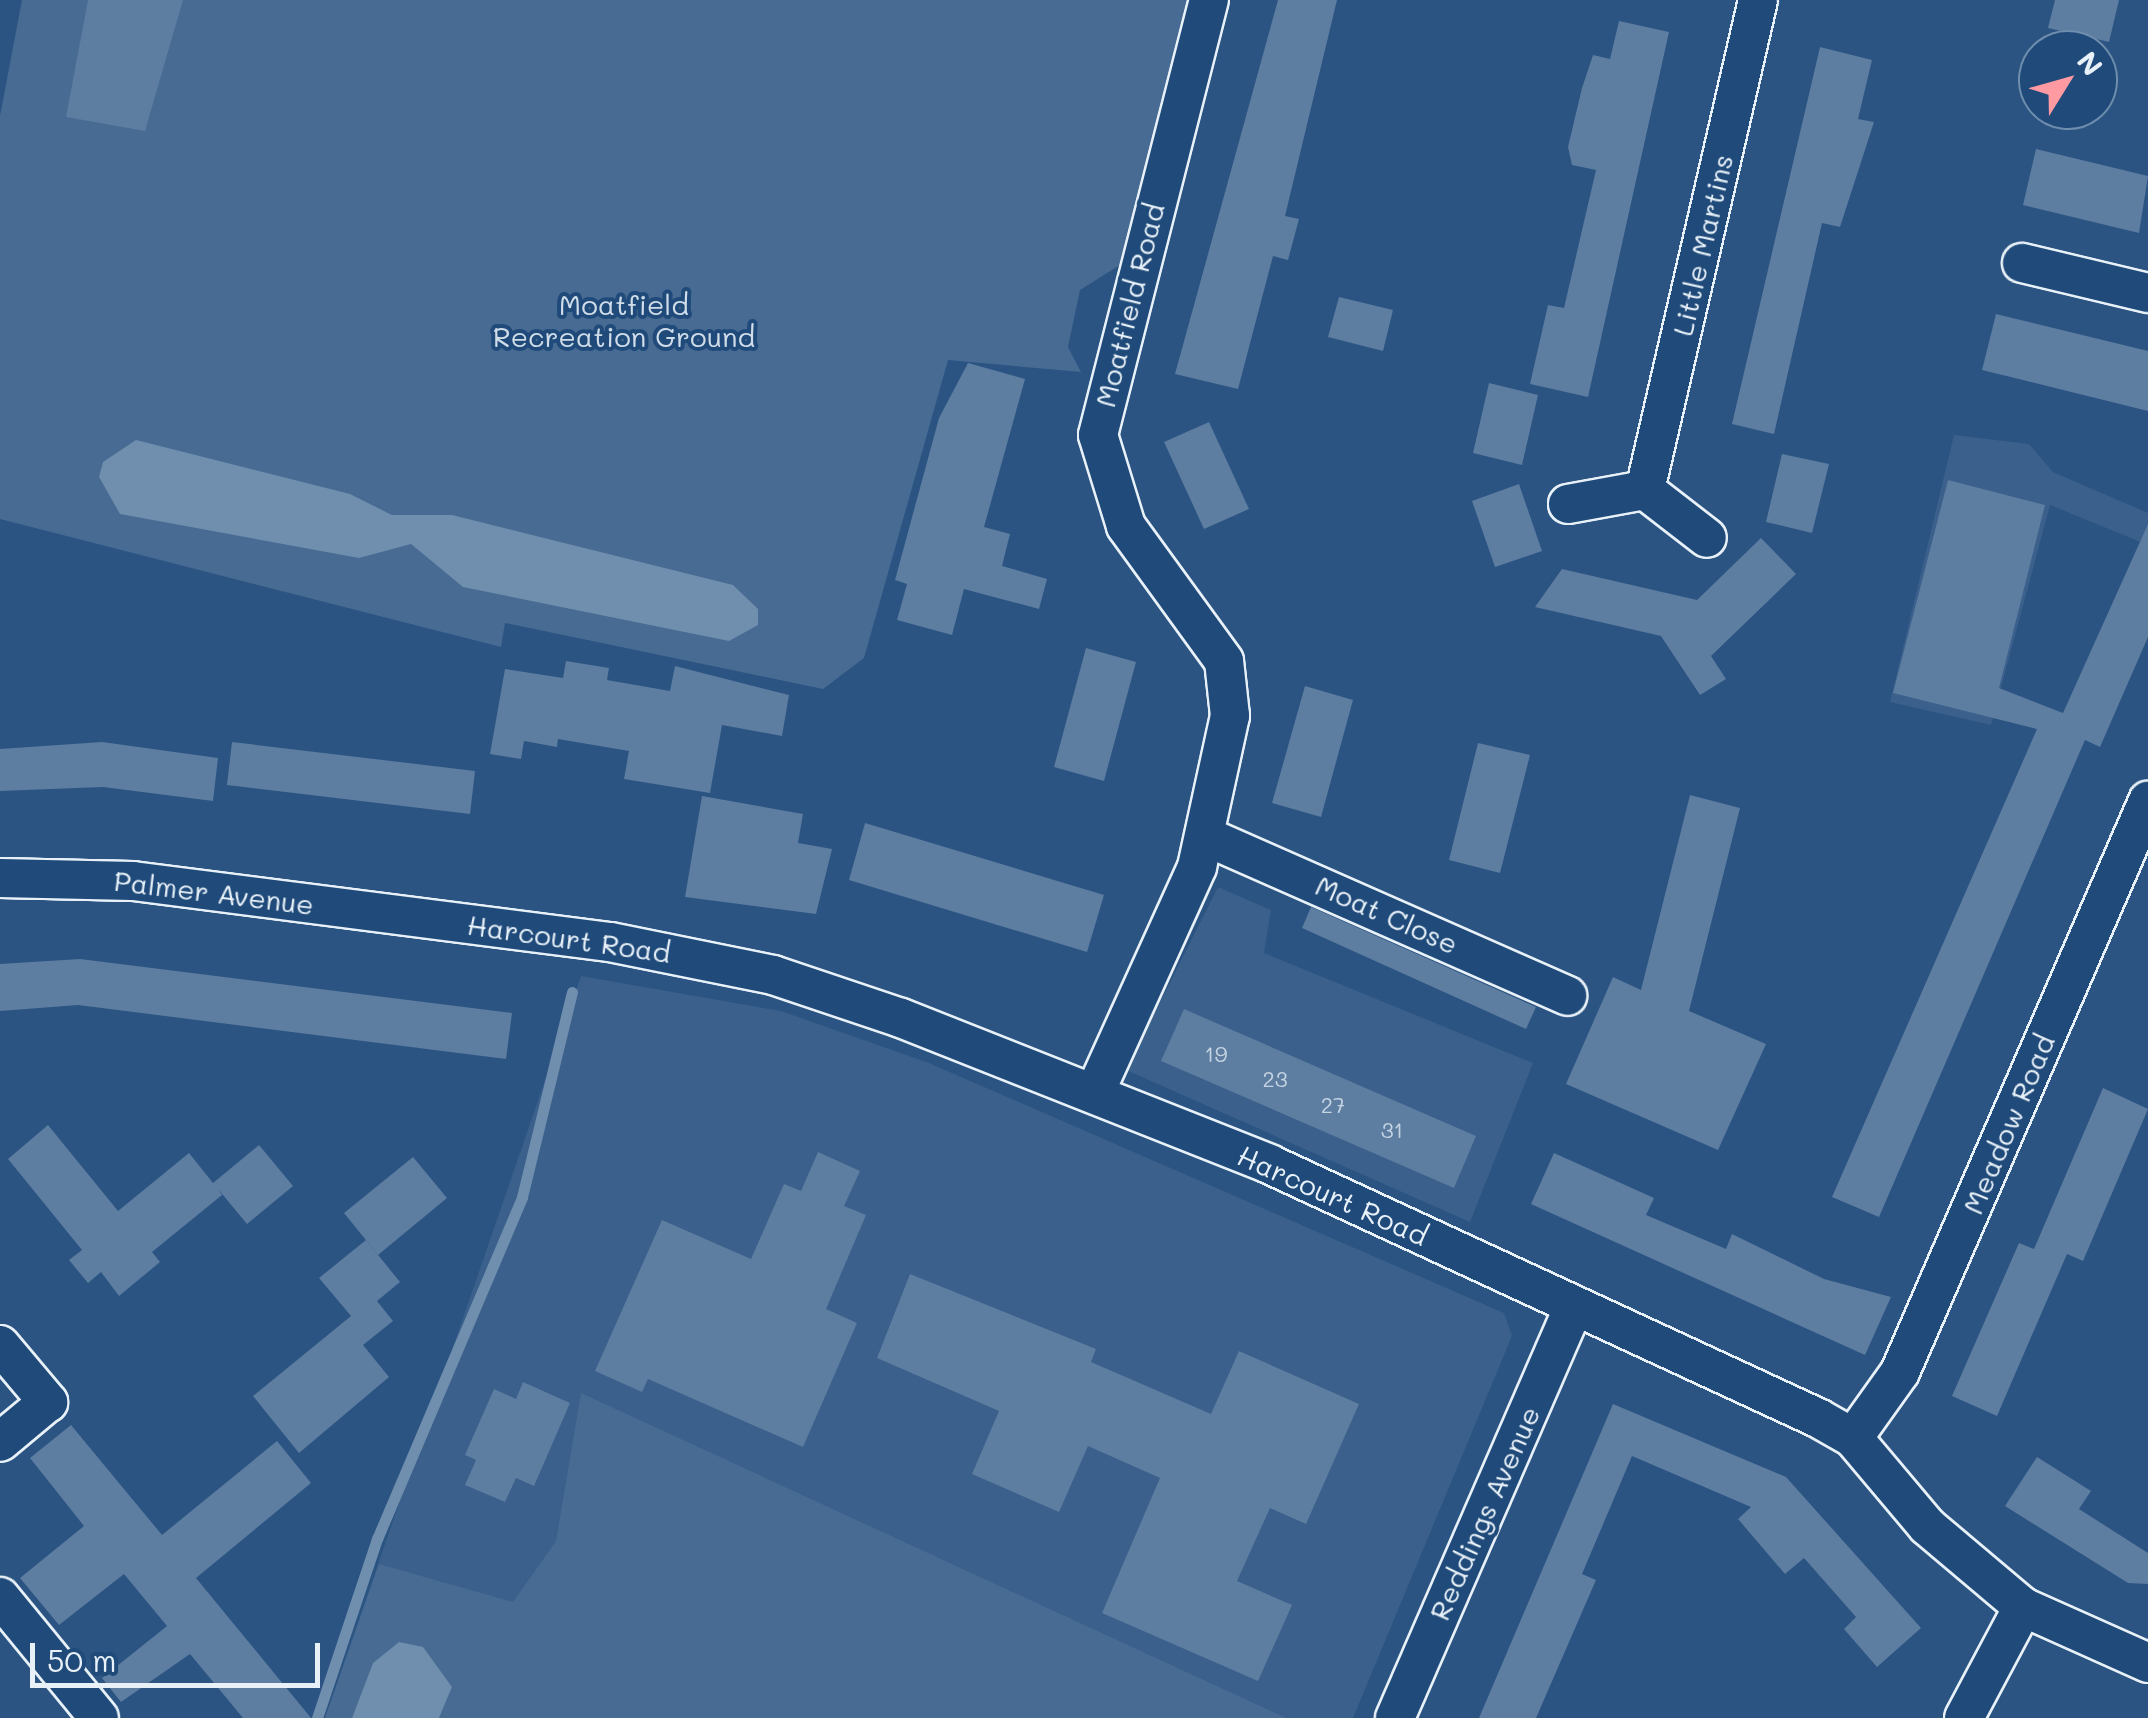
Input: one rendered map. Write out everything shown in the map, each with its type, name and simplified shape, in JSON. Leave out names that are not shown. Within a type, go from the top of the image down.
[{"type":"street","name":"Moatfield Road","points":[[1096,1092],[1205,836],[1230,716],[1229,675],[1126,526],[1098,435],[1209,0]]},
{"type":"street","name":"Little Martins","points":[[1646,490],[1758,0]]},
{"type":"street","points":[[2022,264],[2148,293]]},
{"type":"street","points":[[1568,504],[1646,490],[1707,538]]},
{"type":"street","name":"Meadow Road","points":[[1853,1438],[1900,1372],[2146,810]]},
{"type":"street","name":"Moat Close","points":[[1205,836],[1567,996]]},
{"type":"street","name":"Palmer Avenue","points":[[0,878],[133,882],[428,918]]},
{"type":"street","name":"Harcourt Road","points":[[428,918],[773,975],[1096,1092],[1853,1438],[1927,1526],[2023,1607],[2148,1663]]},
{"type":"street","name":"Reddings Avenue","points":[[1395,1718],[1572,1309]]},
{"type":"street","points":[[0,1345],[48,1402],[0,1442]]},
{"type":"street","points":[[0,1597],[100,1718]]},
{"type":"street","points":[[1964,1718],[2023,1607]]},
{"type":"shaded area","points":[[1954,435],[2029,444],[2053,472],[2148,513],[2148,545],[2050,505],[1991,725],[1890,702]]},
{"type":"shaded area","points":[[136,440],[350,494],[392,515],[452,515],[733,585],[758,609],[758,625],[729,641],[463,587],[411,544],[359,558],[120,514],[99,477],[103,462]]},
{"type":"shaded area","points":[[1218,887],[1271,910],[1264,953],[1533,1063],[1470,1222],[1126,1070]]},
{"type":"shaded area","points":[[581,976],[781,1011],[929,1063],[1504,1313],[1512,1336],[1353,1718],[325,1718]]},
{"type":"shaded area","points":[[399,1642],[423,1647],[452,1687],[439,1718],[352,1718],[373,1663]]},
{"type":"green space","name":"Moatfield Recreation Ground","points":[[22,0],[1190,0],[1120,265],[1080,290],[1068,347],[1081,372],[948,360],[864,658],[823,689],[505,623],[501,647],[0,519],[0,116]]},
{"type":"green space","points":[[581,1393],[1286,1718],[439,1718],[452,1687],[373,1663],[352,1718],[325,1718],[379,1564],[513,1602],[556,1541]]},
{"type":"building","points":[[88,0],[183,0],[145,131],[66,117]]},
{"type":"building","points":[[1278,0],[1337,0],[1285,216],[1299,219],[1288,260],[1273,256],[1238,389],[1175,374]]},
{"type":"building","points":[[2055,0],[2119,0],[2112,30],[2048,28]]},
{"type":"building","points":[[1619,21],[1669,32],[1588,397],[1530,384],[1548,305],[1564,308],[1596,170],[1572,165],[1568,147],[1582,88],[1593,55],[1610,59]]},
{"type":"building","points":[[1820,47],[1872,60],[1858,119],[1874,122],[1840,227],[1822,223],[1774,434],[1732,424]]},
{"type":"building","points":[[2036,149],[2148,176],[2139,233],[2023,205]]},
{"type":"building","points":[[1339,297],[1393,310],[1383,351],[1328,337]]},
{"type":"building","points":[[1996,314],[2148,351],[2148,411],[1982,370]]},
{"type":"building","points":[[968,363],[1025,379],[984,527],[1010,534],[1002,566],[1047,579],[1039,609],[964,589],[952,635],[897,620],[907,584],[895,580],[939,418]]},
{"type":"building","points":[[1489,383],[1538,395],[1522,465],[1473,453]]},
{"type":"building","points":[[1209,422],[1249,509],[1204,529],[1164,442]]},
{"type":"building","points":[[1782,454],[1829,464],[1812,533],[1766,522]]},
{"type":"building","points":[[1948,480],[2045,505],[1999,688],[2063,713],[2148,524],[2148,637],[2100,747],[2085,740],[1879,1217],[1832,1197],[2037,729],[1893,693]]},
{"type":"building","points":[[1519,484],[1542,551],[1495,567],[1472,501]]},
{"type":"building","points":[[1761,538],[1796,574],[1711,656],[1726,679],[1700,695],[1661,636],[1535,607],[1562,569],[1697,600]]},
{"type":"building","points":[[1086,648],[1136,662],[1104,781],[1054,767]]},
{"type":"building","points":[[566,661],[609,668],[607,680],[670,691],[675,666],[789,695],[782,736],[722,725],[710,793],[624,779],[629,751],[558,739],[557,747],[524,741],[521,759],[490,754],[505,669],[563,678]]},
{"type":"building","points":[[1305,686],[1353,700],[1321,817],[1272,803]]},
{"type":"building","points":[[102,742],[218,758],[213,801],[103,787],[0,791],[0,749]]},
{"type":"building","points":[[232,742],[475,771],[470,814],[227,785]]},
{"type":"building","points":[[1478,743],[1530,755],[1500,873],[1449,860]]},
{"type":"building","points":[[1690,795],[1740,808],[1689,1011],[1766,1044],[1718,1150],[1566,1084],[1613,977],[1641,990]]},
{"type":"building","points":[[702,796],[803,814],[798,843],[832,849],[816,914],[685,897]]},
{"type":"building","points":[[865,823],[1104,895],[1087,952],[849,880]]},
{"type":"building","points":[[1311,907],[1536,1007],[1526,1029],[1302,928]]},
{"type":"building","points":[[80,959],[512,1013],[506,1059],[78,1005],[0,1011],[0,964]]},
{"type":"building","points":[[1184,1009],[1476,1136],[1454,1188],[1161,1061]]},
{"type":"building","points":[[2103,1088],[2148,1109],[2083,1261],[2067,1254],[1997,1416],[1952,1396],[2019,1243],[2034,1249]]},
{"type":"building","points":[[48,1125],[118,1211],[189,1153],[213,1183],[259,1145],[293,1186],[247,1224],[218,1189],[222,1195],[152,1252],[160,1262],[119,1296],[101,1272],[88,1283],[69,1260],[82,1250],[8,1159]]},
{"type":"building","points":[[818,1152],[860,1171],[844,1206],[866,1215],[826,1309],[857,1323],[803,1447],[648,1379],[642,1392],[595,1371],[662,1220],[751,1259],[784,1184],[801,1191]]},
{"type":"building","points":[[1554,1153],[1654,1198],[1646,1215],[1726,1249],[1732,1234],[1824,1279],[1891,1297],[1865,1355],[1531,1204]]},
{"type":"building","points":[[413,1157],[447,1198],[378,1255],[344,1213]]},
{"type":"building","points":[[366,1240],[400,1282],[377,1301],[393,1321],[363,1345],[389,1377],[299,1453],[253,1396],[351,1316],[319,1278]]},
{"type":"building","points":[[910,1274],[1096,1349],[1091,1362],[1211,1414],[1239,1351],[1359,1404],[1306,1524],[1270,1508],[1237,1581],[1292,1605],[1258,1681],[1102,1613],[1160,1478],[1088,1446],[1059,1512],[972,1474],[999,1411],[877,1358]]},
{"type":"building","points":[[523,1382],[570,1403],[534,1486],[516,1478],[505,1502],[465,1485],[476,1460],[465,1455],[494,1389],[516,1399]]},
{"type":"building","points":[[1613,1404],[1786,1477],[1921,1628],[1877,1667],[1844,1629],[1856,1617],[1804,1558],[1785,1574],[1738,1519],[1751,1507],[1632,1456],[1582,1574],[1596,1580],[1536,1718],[1479,1718]]},
{"type":"building","points":[[71,1425],[162,1535],[277,1441],[311,1483],[196,1578],[311,1718],[243,1718],[190,1654],[121,1702],[102,1678],[167,1626],[124,1574],[59,1625],[20,1578],[84,1526],[30,1458]]},
{"type":"building","points":[[2037,1457],[2091,1491],[2079,1509],[2148,1553],[2148,1584],[2128,1583],[2005,1506]]},
{"type":"waterway","points":[[317,1718],[377,1539],[522,1197],[572,992]]}]
